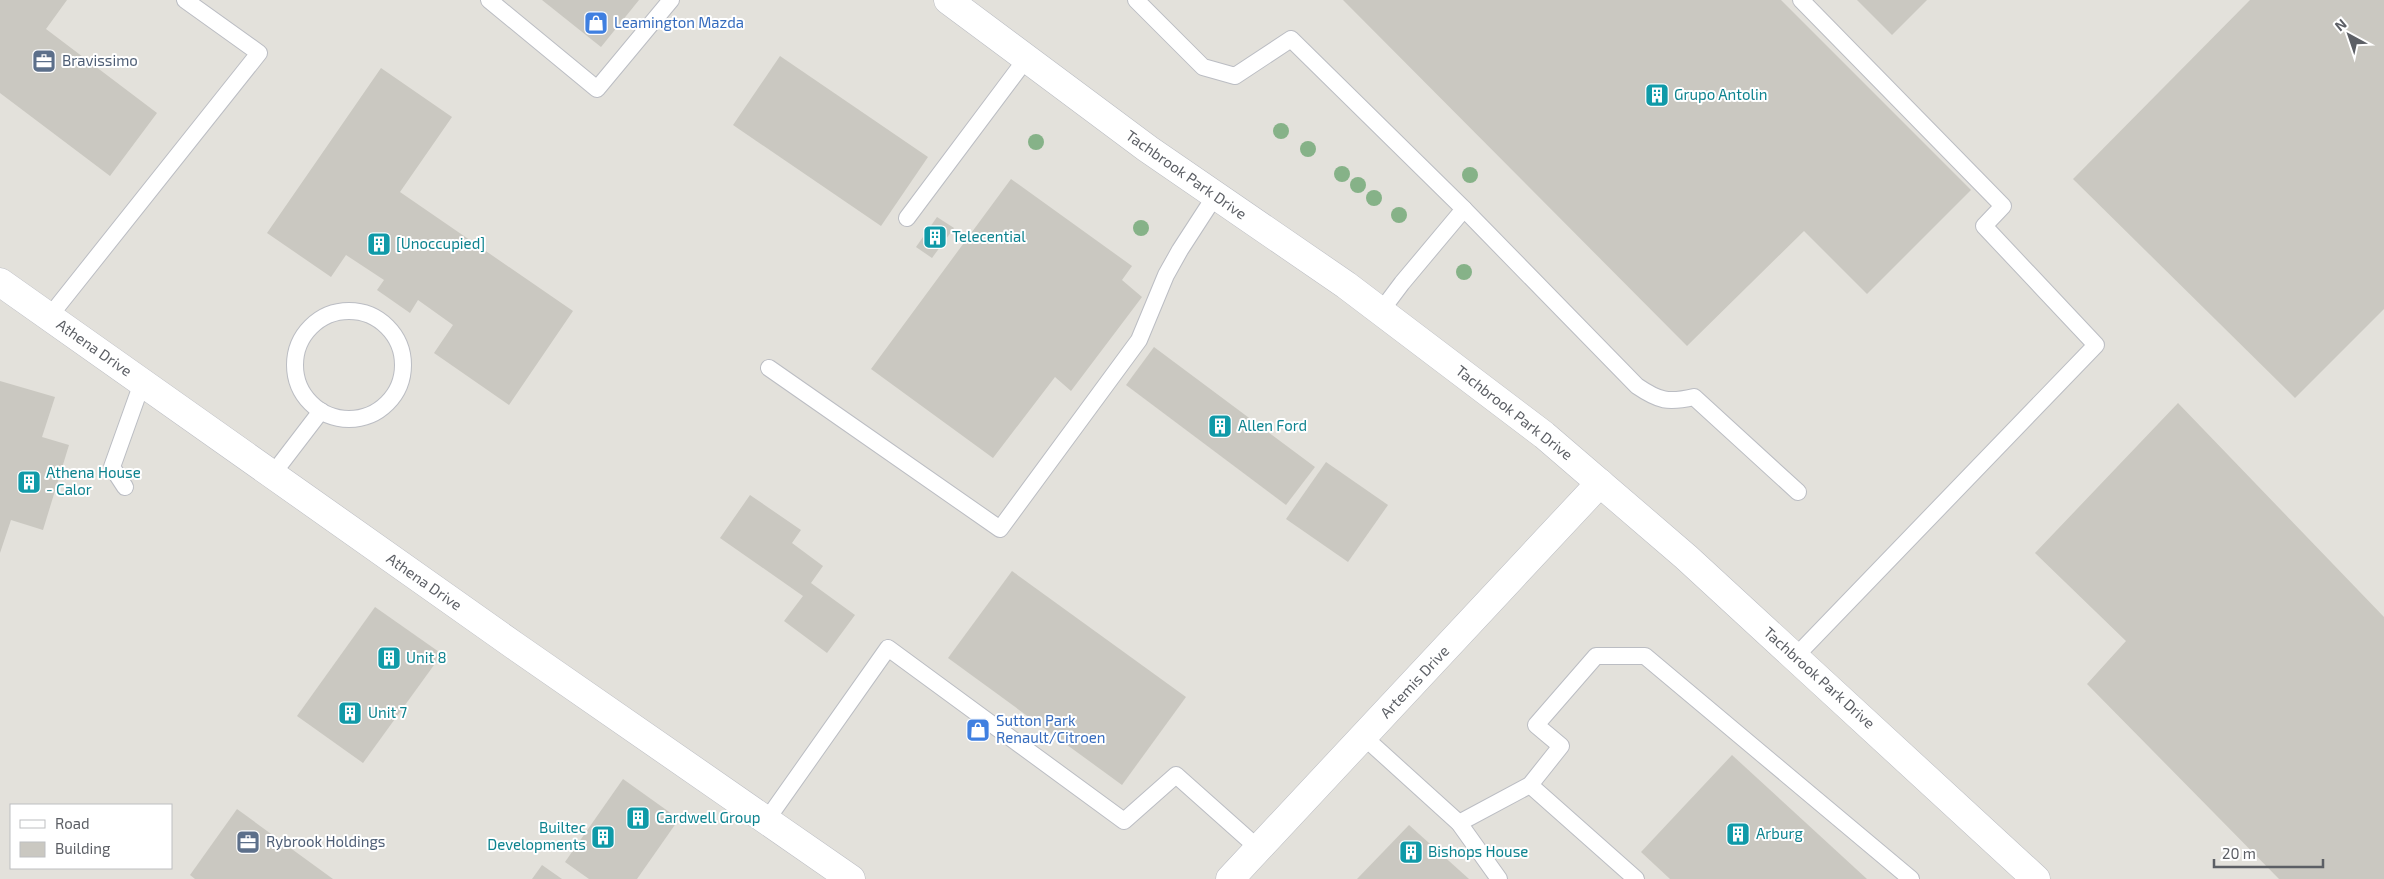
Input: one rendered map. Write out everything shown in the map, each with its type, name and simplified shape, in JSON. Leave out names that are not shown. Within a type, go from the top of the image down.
[{"type":"street","name":"Tachbrook Park Drive","points":[[948,0],[1215,196],[1317,264],[1510,408],[1686,557],[2036,879]]},
{"type":"street","name":"Athena Drive","points":[[0,282],[272,475],[851,879]]},
{"type":"street","name":"Artemis Drive","points":[[1230,879],[1600,483]]},
{"type":"lane","points":[[49,317],[260,53],[185,0]]},
{"type":"lane","points":[[489,0],[598,89],[670,0]]},
{"type":"lane","points":[[1136,0],[1203,67],[1235,76],[1291,39],[1464,209],[1637,386],[1653,398],[1668,401],[1694,397],[1798,492]]},
{"type":"lane","points":[[1795,658],[2096,344],[1984,226],[2003,206],[1801,0]]},
{"type":"lane","points":[[907,218],[1026,59]]},
{"type":"lane","points":[[769,368],[1000,529],[1139,340],[1166,275],[1215,196]]},
{"type":"lane","points":[[1381,311],[1464,209]]},
{"type":"lane","points":[[340,311],[357,311],[374,316],[388,326],[398,340],[403,357],[403,376],[396,393],[383,407],[367,416],[348,420],[330,416],[321,411],[314,407],[302,393],[295,375],[294,358],[300,341],[310,327],[324,317],[340,311]]},
{"type":"lane","points":[[124,487],[112,467],[142,382]]},
{"type":"lane","points":[[272,475],[321,411]]},
{"type":"lane","points":[[766,821],[888,648],[1124,821],[1176,775],[1258,848]]},
{"type":"lane","points":[[1459,823],[1530,785],[1561,746],[1536,725],[1596,656],[1645,656],[1911,879]]},
{"type":"lane","points":[[1364,737],[1459,823],[1499,879]]},
{"type":"lane","points":[[1530,785],[1636,879]]},
{"type":"shaded area","points":[[0,0],[2384,0],[2384,879],[0,879]]},
{"type":"building","name":"Bravissimo","points":[[0,0],[67,0],[46,29],[157,113],[110,176],[0,93]]},
{"type":"building","name":"Leamington Mazda","points":[[542,0],[639,0],[601,47]]},
{"type":"building","name":"Grupo Antolin","points":[[1343,0],[1781,0],[1971,190],[1867,294],[1804,231],[1687,346]]},
{"type":"building","points":[[1857,0],[1927,0],[1892,35]]},
{"type":"building","points":[[2250,0],[2384,0],[2384,309],[2295,398],[2073,179]]},
{"type":"building","points":[[780,56],[928,157],[881,226],[733,125]]},
{"type":"building","name":"[Unoccupied]","points":[[381,68],[452,117],[400,192],[573,311],[509,405],[434,353],[453,325],[418,300],[410,313],[377,290],[384,280],[346,255],[331,277],[267,233]]},
{"type":"building","points":[[1011,179],[1132,266],[1122,280],[1142,297],[1071,391],[1055,377],[993,458],[871,369]]},
{"type":"building","name":"Telecential","points":[[937,217],[954,228],[932,258],[916,247]]},
{"type":"building","name":"Allen Ford","points":[[1154,347],[1315,467],[1286,505],[1126,385]]},
{"type":"building","name":"Athena House - Calor","points":[[0,381],[55,397],[42,437],[69,445],[43,530],[11,520],[0,553]]},
{"type":"building","points":[[2178,403],[2384,617],[2384,879],[2279,879],[2087,684],[2126,641],[2035,553]]},
{"type":"building","name":"Allen Ford","points":[[1326,462],[1388,505],[1348,562],[1286,519]]},
{"type":"building","points":[[750,495],[801,530],[792,543],[823,566],[811,583],[855,615],[827,653],[784,621],[803,596],[720,538]]},
{"type":"building","points":[[1012,571],[1186,697],[1122,785],[948,658]]},
{"type":"building","points":[[375,607],[442,654],[363,763],[297,716]]},
{"type":"building","name":"Arburg","points":[[1732,755],[1867,879],[1670,879],[1641,852]]},
{"type":"building","points":[[623,779],[679,819],[637,879],[589,879],[565,862]]},
{"type":"building","name":"Rybrook Holdings","points":[[237,809],[333,879],[195,879],[190,875]]},
{"type":"building","name":"Bishops House","points":[[1409,825],[1469,879],[1357,879]]},
{"type":"building","points":[[542,865],[562,879],[532,879]]},
{"type":"place","name":"Leamington Mazda","points":[[596,23]]},
{"type":"place","name":"Bravissimo","points":[[44,61]]},
{"type":"place","name":"Grupo Antolin","points":[[1657,95]]},
{"type":"place","name":"Telecential","points":[[935,237]]},
{"type":"place","name":"[Unoccupied]","points":[[379,244]]},
{"type":"place","name":"Allen Ford","points":[[1220,426]]},
{"type":"place","name":"Athena House - Calor","points":[[29,482]]},
{"type":"place","name":"Unit 8","points":[[389,658]]},
{"type":"place","name":"Unit 7","points":[[350,713]]},
{"type":"place","name":"Sutton Park Renault/Citroen","points":[[978,730]]},
{"type":"place","name":"Cardwell Group","points":[[638,818]]},
{"type":"place","name":"Arburg","points":[[1738,834]]},
{"type":"place","name":"Builtec Developments","points":[[603,837]]},
{"type":"place","name":"Rybrook Holdings","points":[[248,842]]},
{"type":"place","name":"Bishops House","points":[[1411,852]]}]
